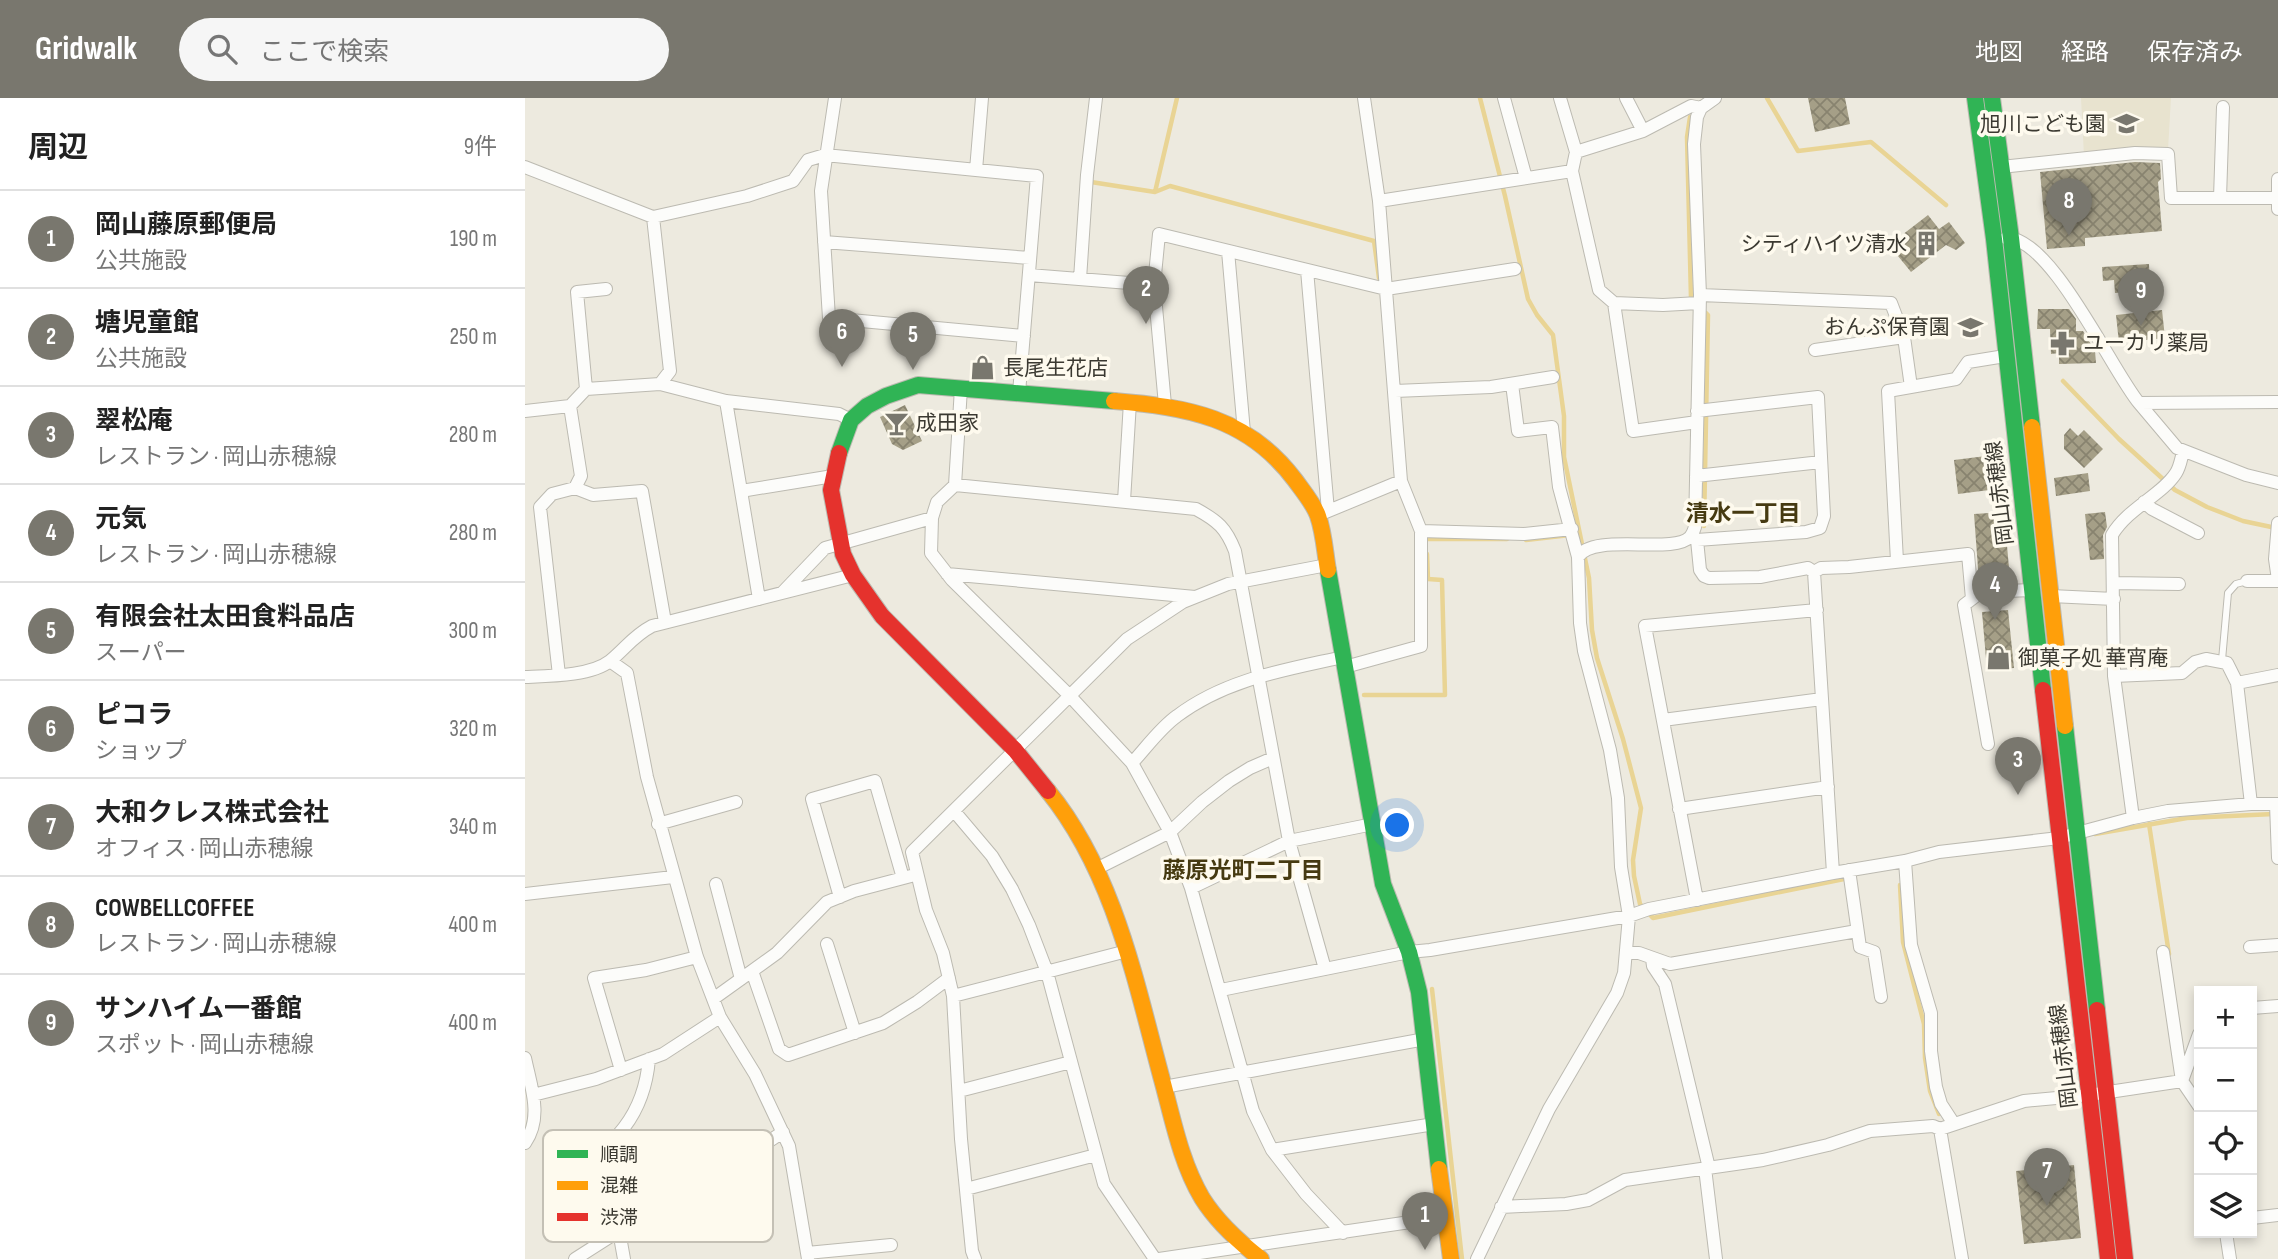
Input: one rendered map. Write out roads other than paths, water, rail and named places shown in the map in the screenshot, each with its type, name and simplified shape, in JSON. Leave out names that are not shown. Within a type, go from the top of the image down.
[{"type":"main road","name":"岡山赤穂線","points":[[1975,98],[1994,239],[2108,1259]]},
{"type":"main road","name":"岡山赤穂線","points":[[1992,98],[2011,238],[2125,1259]]},
{"type":"main road","points":[[1261,1259],[1245,1247],[1203,1199],[1185,1163],[1106,889],[1069,817],[1015,750],[882,616],[853,575],[843,554],[831,490],[835,464],[851,420],[867,406],[886,396],[919,385],[1165,405],[1198,411],[1229,422],[1282,461],[1323,513],[1327,565],[1383,884],[1409,952],[1419,992],[1451,1259]]},
{"type":"street","points":[[835,98],[821,191],[829,318],[1024,336]]},
{"type":"street","points":[[976,170],[982,98]]},
{"type":"street","points":[[1080,279],[1087,174],[1096,98]]},
{"type":"street","points":[[1132,763],[1175,717],[1218,690],[1257,676],[1421,646],[1421,531],[1401,481],[1379,201],[1364,98]]},
{"type":"street","points":[[1504,98],[1526,178]]},
{"type":"street","points":[[1560,98],[1576,152],[1572,171],[1599,290],[1614,303],[1663,305],[1699,299],[1891,303],[1904,337],[1911,387]]},
{"type":"street","points":[[1626,98],[1643,131]]},
{"type":"street","points":[[1715,98],[1701,108],[1697,117],[1694,144],[1702,413],[1702,475],[1694,538],[1700,570],[1709,578],[1760,577],[1808,568],[1814,572]]},
{"type":"street","points":[[1965,98],[1987,186]]},
{"type":"street","points":[[1996,128],[2002,98]]},
{"type":"street","points":[[1576,152],[1643,131],[1691,106],[1701,108]]},
{"type":"street","points":[[2220,198],[2223,107]]},
{"type":"street","points":[[2001,167],[2135,153],[2168,153],[2171,198],[2220,198],[2278,204],[2278,179]]},
{"type":"street","points":[[525,167],[653,217],[747,196],[793,181],[808,160],[825,155],[1037,176],[1019,393]]},
{"type":"street","points":[[1379,201],[1572,171]]},
{"type":"street","points":[[653,217],[670,371],[660,384]]},
{"type":"street","points":[[1165,405],[1154,285],[1159,234],[1386,289],[1515,269]]},
{"type":"street","points":[[1994,239],[2011,238],[2028,245],[2083,310],[2128,390],[2160,431],[2183,452],[2246,475],[2278,483]]},
{"type":"street","points":[[824,242],[1030,258]]},
{"type":"street","points":[[1228,251],[1244,432]]},
{"type":"street","points":[[1307,270],[1323,513],[1401,481]]},
{"type":"street","points":[[1029,275],[1154,285]]},
{"type":"street","points":[[586,389],[577,292],[606,289]]},
{"type":"street","points":[[1583,552],[1694,538],[1805,531],[1820,528],[1823,516],[1818,397],[1702,413],[1633,432],[1614,303]]},
{"type":"street","points":[[1815,350],[1904,337]]},
{"type":"street","points":[[1897,561],[1888,391],[1956,379],[1968,362],[2005,356]]},
{"type":"street","points":[[1395,391],[1491,387],[1553,377]]},
{"type":"street","points":[[525,411],[570,406],[586,389],[660,384],[726,401],[839,414],[851,420]]},
{"type":"street","points":[[1477,1259],[1549,1109],[1617,993],[1639,913],[1621,867],[1618,798],[1612,762],[1584,651],[1580,623],[1583,552],[1572,533],[1559,487],[1552,428],[1518,431],[1511,384]]},
{"type":"street","points":[[961,388],[955,485],[937,502],[932,518],[931,553],[947,574],[1069,695],[1132,763],[1170,832],[1191,888],[1253,1111],[1272,1150],[1306,1194],[1343,1233]]},
{"type":"street","points":[[726,401],[759,599]]},
{"type":"street","points":[[1124,502],[1131,402]]},
{"type":"street","points":[[2139,403],[2278,402]]},
{"type":"street","points":[[570,406],[581,476],[575,488]]},
{"type":"street","points":[[2133,818],[2115,676],[2112,535],[2119,524],[2177,472],[2183,452]]},
{"type":"street","points":[[1702,475],[1821,462]]},
{"type":"street","points":[[741,491],[834,476]]},
{"type":"street","points":[[955,485],[1196,509],[1216,520],[1229,535],[1235,551],[1289,841],[1325,969]]},
{"type":"street","points":[[559,675],[540,507],[552,495],[575,488],[593,495],[642,491],[665,622]]},
{"type":"street","points":[[2144,502],[2198,533]]},
{"type":"street","points":[[782,593],[825,548],[932,518]]},
{"type":"street","points":[[2247,581],[2278,580],[2275,559],[2278,524]]},
{"type":"street","points":[[1421,531],[1572,533]]},
{"type":"street","points":[[1814,572],[1821,568],[1968,554],[1972,599]]},
{"type":"street","points":[[975,1259],[967,1189],[953,996],[943,953],[926,910],[912,852],[1127,639],[1182,602],[1239,582],[1327,565]]},
{"type":"street","points":[[1814,572],[1833,873]]},
{"type":"street","points":[[947,574],[1196,597]]},
{"type":"street","points":[[525,677],[559,675],[597,668],[610,661],[636,634],[665,622],[853,575]]},
{"type":"street","points":[[2113,583],[2179,584]]},
{"type":"street","points":[[1988,744],[1964,605],[1981,592],[2032,590]]},
{"type":"street","points":[[2051,596],[2114,599]]},
{"type":"street","points":[[1697,900],[1645,626],[1817,610]]},
{"type":"street","points":[[2115,676],[2182,673],[2195,662],[2206,659],[2227,663],[2237,683],[2251,804]]},
{"type":"street","points":[[610,661],[627,673],[646,777],[697,957],[720,1017],[755,1074],[789,1146],[808,1256],[891,1245]]},
{"type":"street","points":[[2237,683],[2278,675]]},
{"type":"street","points":[[1663,720],[1822,699]]},
{"type":"street","points":[[1095,869],[1170,832],[1229,781],[1273,758]]},
{"type":"street","points":[[840,897],[812,799],[875,781],[903,878]]},
{"type":"street","points":[[1679,809],[1828,787]]},
{"type":"street","points":[[658,824],[736,802]]},
{"type":"street","points":[[1221,990],[1409,952],[1639,913],[1939,852],[2059,838],[2168,811],[2251,804],[2277,809],[2278,858]]},
{"type":"street","points":[[954,811],[992,856],[1012,889],[1047,972],[1104,1184],[1157,1259],[1190,1257],[1444,1217]]},
{"type":"street","points":[[1191,888],[1289,841],[1373,824]]},
{"type":"street","points":[[1905,861],[1911,945],[1931,1013],[1931,1051],[1936,1087],[1941,1104],[1954,1124]]},
{"type":"street","points":[[1849,870],[1860,947],[1874,951],[1881,997]]},
{"type":"street","points":[[713,999],[777,953],[827,902],[918,874]]},
{"type":"street","points":[[525,894],[673,877]]},
{"type":"street","points":[[716,884],[746,975],[779,1049],[788,1055],[883,1023],[949,978]]},
{"type":"street","points":[[1626,953],[1639,953],[1670,964],[1857,931]]},
{"type":"street","points":[[827,944],[855,1032]]},
{"type":"street","points":[[2250,947],[2278,945]]},
{"type":"street","points":[[953,996],[1126,951]]},
{"type":"street","points":[[2163,952],[2182,1081],[2194,1099]]},
{"type":"street","points":[[621,1070],[594,978],[646,970],[697,957]]},
{"type":"street","points":[[1652,959],[1653,966],[1665,984],[1707,1168],[1714,1259]]},
{"type":"street","points":[[2257,1007],[2278,1006]]},
{"type":"street","points":[[533,1095],[596,1079],[663,1054],[720,1017]]},
{"type":"street","points":[[1164,1087],[1425,1039]]},
{"type":"street","points":[[2182,1081],[2194,1048]]},
{"type":"street","points":[[525,1058],[535,1120],[525,1143]]},
{"type":"street","points":[[622,1130],[641,1100],[649,1059]]},
{"type":"street","points":[[959,1091],[1071,1062]]},
{"type":"street","points":[[1501,1207],[1566,1204],[1588,1200],[1625,1180],[1763,1160],[1870,1132],[1933,1126],[1940,1129],[2024,1101],[2106,1093],[2182,1081]]},
{"type":"street","points":[[1272,1150],[1434,1124]]},
{"type":"street","points":[[1940,1129],[1962,1259]]},
{"type":"street","points":[[773,1139],[783,1132]]},
{"type":"street","points":[[967,1189],[1096,1155]]},
{"type":"street","points":[[2257,1217],[2278,1214]]},
{"type":"street","points":[[2227,1238],[2229,1259]]},
{"type":"street","points":[[575,1259],[602,1242]]},
{"type":"lane","points":[[2222,660],[2228,593],[2236,584],[2247,581]]},
{"type":"waterway","points":[[1091,182],[1155,192],[1177,98]]},
{"type":"waterway","points":[[1480,98],[1528,299],[1553,335],[1564,416],[1564,457],[1589,578],[1592,630],[1597,658],[1623,739],[1641,808],[1633,860],[1640,904],[1653,918],[1844,879]]},
{"type":"waterway","points":[[1767,98],[1798,151],[1871,142],[1946,205]]},
{"type":"waterway","points":[[1690,117],[1687,137],[1691,298]]},
{"type":"waterway","points":[[1155,192],[1170,186],[1374,241],[1379,278]]},
{"type":"waterway","points":[[1704,526],[1706,313]]},
{"type":"waterway","points":[[2063,381],[2119,439],[2175,490],[2207,507],[2243,521],[2276,528]]},
{"type":"waterway","points":[[1526,540],[1570,535]]},
{"type":"waterway","points":[[1425,537],[1507,539]]},
{"type":"waterway","points":[[1364,695],[1445,695],[1442,580],[1428,579],[1427,554]]},
{"type":"waterway","points":[[2095,834],[2187,818],[2274,814]]},
{"type":"waterway","points":[[2149,824],[2169,954]]},
{"type":"waterway","points":[[1900,885],[1903,942],[1924,1024],[1930,1091],[1939,1114]]},
{"type":"waterway","points":[[1432,989],[1462,1259]]},
{"type":"place","name":"旭川こども園","points":[[2126,124]]},
{"type":"place","name":"COWBELLCOFFEE","points":[[2069,236]]},
{"type":"place","name":"シティハイツ清水","points":[[1927,244]]},
{"type":"place","name":"塘児童館","points":[[1146,324]]},
{"type":"place","name":"サンハイム一番館","points":[[2141,326]]},
{"type":"place","name":"おんぷ保育園","points":[[1970,327]]},
{"type":"place","name":"ユーカリ薬局","points":[[2063,343]]},
{"type":"place","name":"ピコラ","points":[[842,367]]},
{"type":"place","name":"長尾生花店","points":[[983,368]]},
{"type":"place","name":"有限会社太田食料品店","points":[[913,370]]},
{"type":"place","name":"成田家","points":[[896,423]]},
{"type":"place","name":"元気","points":[[1995,620]]},
{"type":"place","name":"御菓子処 華宵庵","points":[[1998,658]]},
{"type":"place","name":"翠松庵","points":[[2018,795]]},
{"type":"place","name":"大和クレス株式会社","points":[[2047,1206]]},
{"type":"place","name":"岡山藤原郵便局","points":[[1425,1250]]},
{"type":"district","name":"清水一丁目","points":[[1743,514]]},
{"type":"district","name":"藤原光町二丁目","points":[[1243,871]]}]
